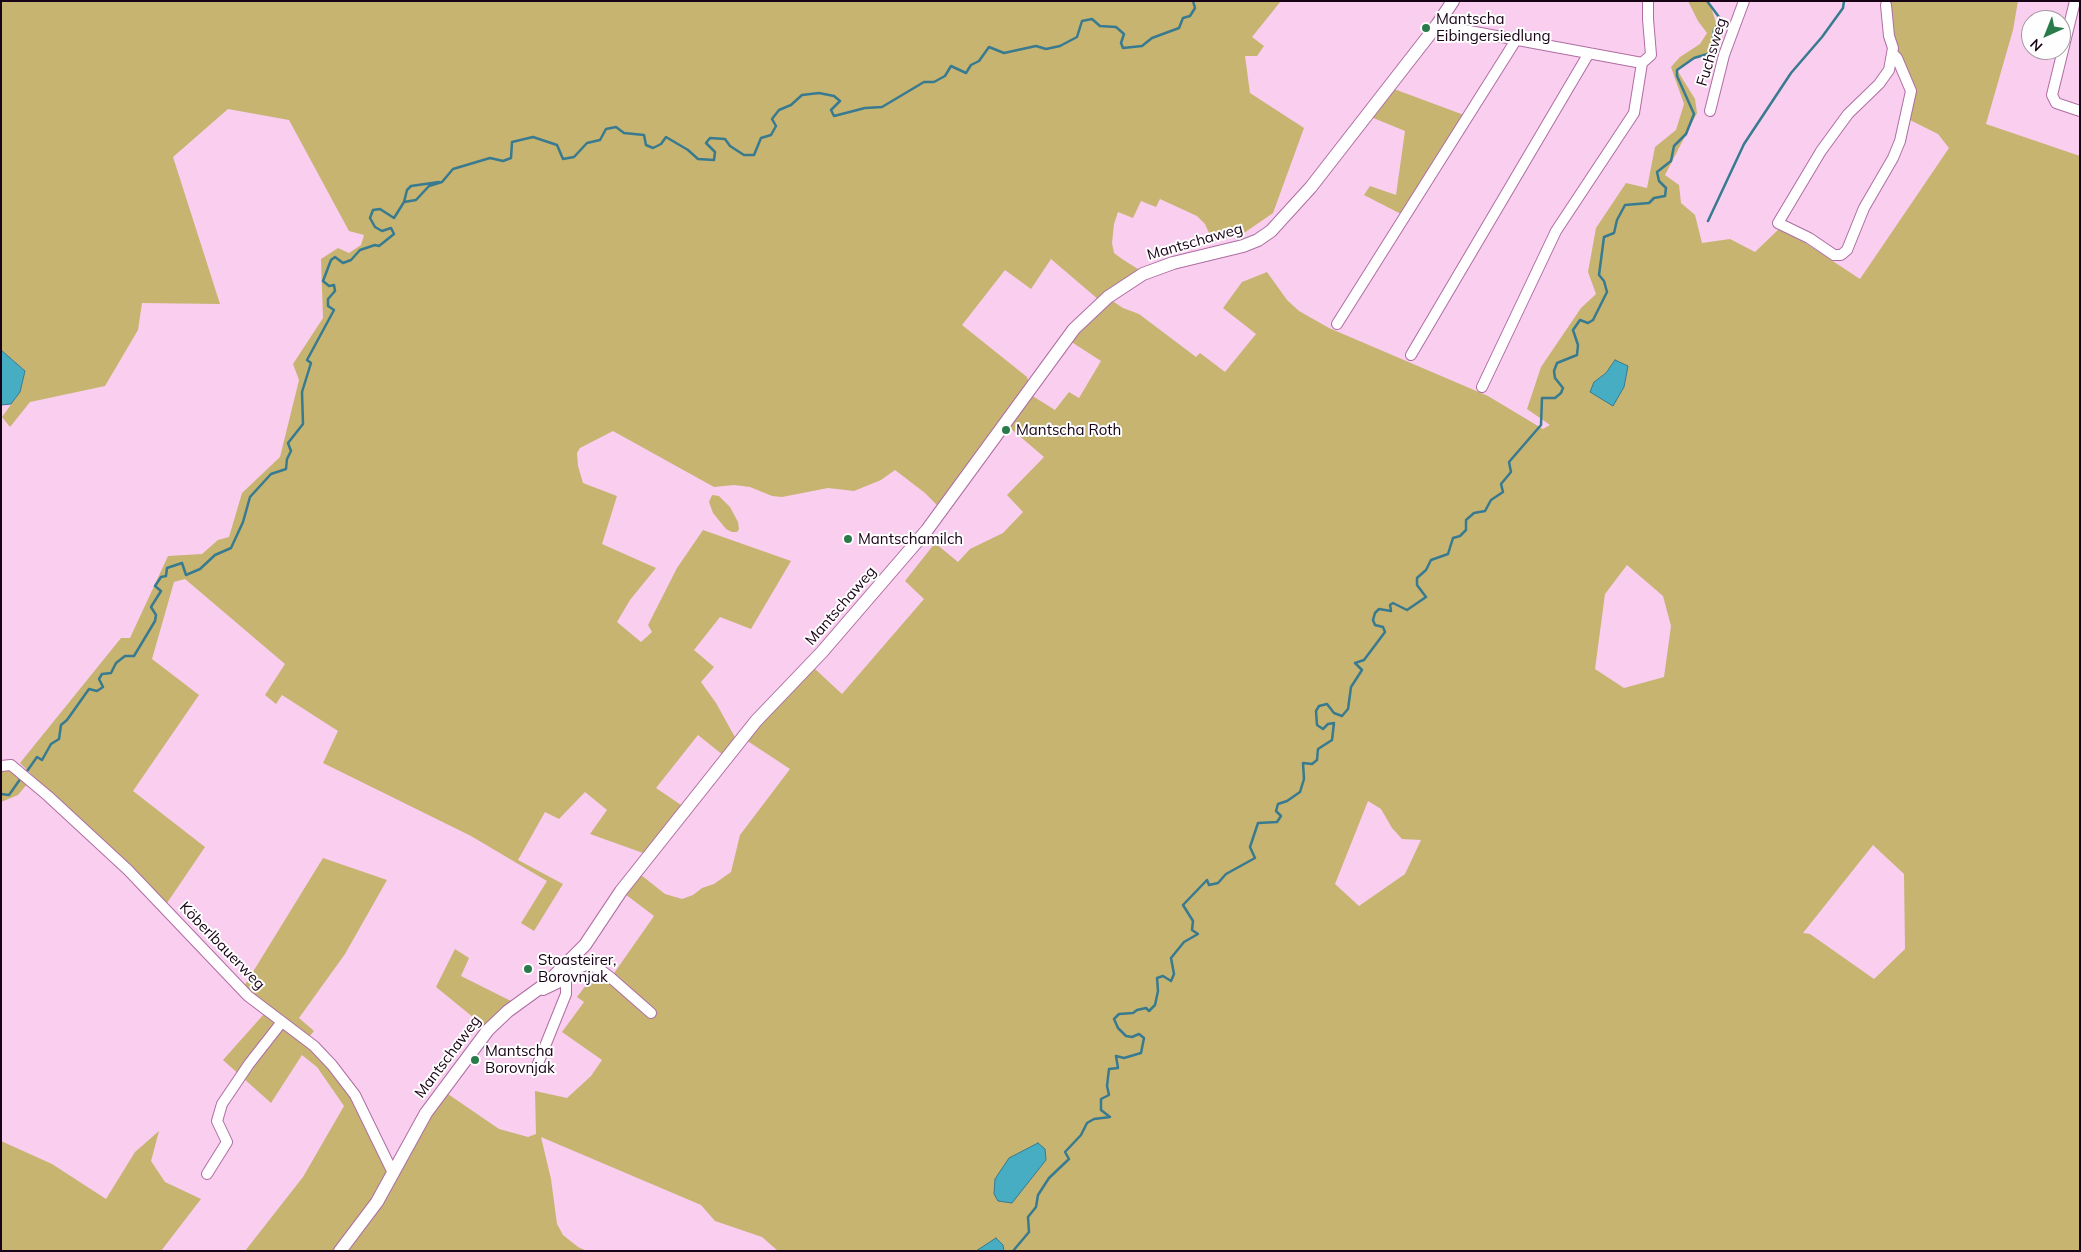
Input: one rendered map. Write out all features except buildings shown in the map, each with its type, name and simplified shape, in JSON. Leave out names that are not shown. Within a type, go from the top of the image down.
[{"type":"street","name":"Mantschaweg","points":[[340,1251],[364,1221],[426,1113],[492,1025],[548,982],[585,945],[621,891],[756,721],[822,652],[927,530],[1074,329],[1108,297],[1143,274],[1172,263],[1243,246],[1258,240],[1271,231],[1310,188],[1438,25],[1453,1]]},
{"type":"street","points":[[1482,387],[1556,231],[1634,113],[1642,63],[1651,55],[1648,1]]},
{"type":"street","name":"Fuchsweg","points":[[1710,111],[1724,55],[1744,1]]},
{"type":"street","points":[[2075,1],[2052,95],[2056,103],[2080,111]]},
{"type":"street","points":[[1886,5],[1893,54],[1889,70],[1866,98],[1848,114],[1820,151],[1778,223],[1809,238],[1834,255],[1841,255],[1847,250],[1864,208],[1893,158],[1900,141],[1911,91],[1897,58],[1893,54]]},
{"type":"street","points":[[1438,25],[1642,63]]},
{"type":"street","points":[[1337,324],[1516,40]]},
{"type":"street","points":[[1411,355],[1589,54]]},
{"type":"street","name":"Köberlbauerweg","points":[[1,766],[11,765],[23,774],[128,870],[236,984],[281,1023],[314,1046],[345,1080],[363,1110],[393,1173]]},
{"type":"street","points":[[577,969],[585,945]]},
{"type":"street","points":[[528,996],[566,980],[577,969],[586,965],[598,968],[651,1013]]},
{"type":"street","points":[[537,1066],[566,994],[566,980]]},
{"type":"street","points":[[207,1174],[227,1142],[217,1121],[222,1104],[249,1064],[281,1023]]},
{"type":"shaded area","points":[[1,1],[1281,1],[1252,37],[1264,46],[1257,56],[1245,56],[1250,93],[1304,128],[1273,213],[1244,233],[1213,242],[1205,224],[1197,216],[1160,199],[1156,207],[1141,201],[1133,218],[1118,212],[1114,224],[1112,243],[1114,253],[1141,271],[1099,300],[1051,259],[1031,289],[1005,270],[962,325],[1027,377],[1029,383],[939,507],[925,493],[895,470],[881,480],[854,491],[828,488],[782,497],[772,496],[750,487],[734,485],[714,487],[613,431],[580,448],[577,453],[578,466],[583,483],[617,496],[602,544],[656,568],[630,600],[617,622],[641,642],[652,632],[648,625],[677,568],[703,530],[791,561],[751,629],[720,617],[694,650],[714,667],[701,682],[716,703],[736,739],[723,755],[698,735],[656,788],[684,807],[646,854],[590,834],[607,810],[585,792],[559,819],[545,812],[518,860],[563,884],[534,931],[521,923],[547,881],[471,836],[323,763],[338,731],[282,695],[276,704],[265,695],[285,664],[185,579],[174,582],[152,659],[199,695],[133,791],[205,847],[167,903],[94,836],[20,763],[121,638],[130,638],[168,556],[202,554],[218,540],[229,537],[242,493],[280,457],[299,380],[293,364],[323,318],[321,259],[338,248],[349,253],[361,245],[364,235],[349,231],[289,120],[228,109],[173,157],[220,304],[142,303],[138,330],[105,386],[30,402],[10,427],[2,417],[20,392],[25,371],[1,350]]},
{"type":"shaded area","points":[[1688,1],[1709,1],[1721,38],[1706,55],[1688,61],[1677,70],[1695,99],[1697,113],[1665,175],[1679,185],[1681,203],[1695,215],[1702,243],[1730,239],[1755,252],[1781,227],[1860,279],[1949,148],[1938,134],[1908,119],[1913,95],[1899,56],[1888,10],[1890,1],[2018,1],[2013,30],[1986,124],[2080,156],[2080,1251],[778,1251],[762,1237],[715,1221],[701,1205],[541,1137],[551,1179],[557,1224],[563,1235],[578,1247],[587,1251],[346,1251],[445,1092],[499,1129],[528,1137],[536,1134],[535,1091],[567,1098],[591,1076],[602,1060],[562,1032],[584,1002],[577,997],[596,972],[610,979],[654,916],[625,894],[641,875],[665,894],[682,899],[714,884],[731,872],[740,835],[790,769],[746,740],[814,668],[842,694],[924,599],[905,581],[935,543],[958,562],[970,549],[1003,533],[1023,512],[1007,495],[1044,457],[1009,427],[1031,395],[1055,410],[1069,392],[1079,398],[1101,361],[1070,341],[1111,300],[1123,308],[1139,314],[1196,357],[1200,353],[1225,372],[1256,334],[1223,308],[1242,282],[1267,272],[1287,300],[1299,311],[1329,328],[1488,396],[1543,429],[1550,425],[1527,409],[1541,367],[1581,308],[1596,294],[1588,272],[1596,228],[1626,183],[1647,188],[1655,147],[1676,130],[1684,104],[1671,67],[1680,57],[1700,44],[1707,33],[1698,21]],"holes":[[[1615,360],[1613,405],[1594,382],[1606,373]],[[1627,565],[1663,596],[1671,626],[1664,677],[1624,688],[1595,669],[1605,594]],[[1368,801],[1381,809],[1392,828],[1402,839],[1421,840],[1405,874],[1359,906],[1335,884]],[[1873,845],[1904,874],[1905,949],[1874,979],[1810,934],[1803,933]]]},
{"type":"shaded area","points":[[1394,89],[1464,115],[1401,214],[1364,195],[1370,186],[1396,195],[1405,131],[1371,117]]},
{"type":"shaded area","points":[[712,495],[719,496],[730,507],[738,522],[739,529],[737,532],[726,529],[713,513],[709,502]]},
{"type":"shaded area","points":[[1,769],[9,769],[28,783],[18,795],[1,802]]},
{"type":"shaded area","points":[[323,858],[387,880],[345,954],[299,1018],[314,1031],[309,1037],[243,988]]},
{"type":"shaded area","points":[[455,949],[469,958],[461,976],[513,1002],[485,1027],[436,987]]},
{"type":"shaded area","points":[[264,1014],[303,1040],[343,1081],[388,1171],[371,1203],[336,1251],[245,1251],[303,1177],[344,1106],[317,1067],[302,1055],[271,1103],[223,1060]]},
{"type":"shaded area","points":[[159,1131],[151,1161],[165,1182],[201,1199],[161,1251],[1,1251],[1,1141],[52,1164],[106,1199],[135,1152]]},
{"type":"water","points":[[1,350],[25,371],[20,392],[11,404],[1,405]]},
{"type":"water","points":[[1615,360],[1628,366],[1624,387],[1613,406],[1590,392],[1594,382],[1606,373]]},
{"type":"water","points":[[1038,1143],[1045,1149],[1046,1160],[1012,1203],[998,1201],[994,1194],[995,1179],[1009,1158]]},
{"type":"water","points":[[996,1238],[1003,1245],[1004,1251],[976,1251]]},
{"type":"waterway","points":[[25,774],[37,757],[42,760],[51,744],[59,739],[61,725],[67,720],[89,689],[97,691],[103,687],[99,679],[102,674],[111,673],[116,663],[125,656],[134,656],[155,621],[156,615],[151,607],[161,591],[155,586],[161,577],[166,576],[167,568],[182,563],[186,575],[200,569],[215,555],[231,548],[243,522],[250,497],[271,474],[286,469],[287,459],[291,451],[288,443],[303,424],[302,392],[311,363],[307,360],[334,310],[328,306],[328,299],[335,291],[334,285],[329,286],[323,281],[331,260],[335,257],[343,263],[351,260],[360,250],[375,245],[379,246],[394,234],[391,228],[382,231],[375,227],[370,218],[373,210],[380,209],[394,218],[404,202],[416,200],[429,186],[442,182],[453,169],[490,158],[503,161],[511,158],[512,142],[533,137],[557,145],[563,159],[574,157],[587,143],[600,140],[606,129],[616,127],[624,133],[644,135],[646,145],[653,148],[661,144],[666,137],[688,150],[698,159],[714,160],[715,152],[706,143],[710,138],[725,139],[730,146],[744,155],[754,155],[761,138],[771,135],[776,126],[772,119],[779,110],[791,105],[802,95],[819,93],[834,96],[840,101],[831,110],[834,116],[865,108],[882,107],[924,82],[934,82],[945,76],[951,66],[966,73],[971,65],[979,61],[989,47],[1004,53],[1036,46],[1046,49],[1060,46],[1077,37],[1082,21],[1092,19],[1100,26],[1116,27],[1124,34],[1121,43],[1123,48],[1142,46],[1152,38],[1179,28],[1183,18],[1190,16],[1195,8],[1193,1]]},
{"type":"waterway","points":[[1013,1251],[1029,1232],[1028,1217],[1036,1207],[1038,1195],[1049,1178],[1069,1159],[1065,1152],[1081,1135],[1087,1123],[1094,1119],[1110,1117],[1101,1110],[1101,1099],[1109,1095],[1107,1086],[1109,1069],[1118,1068],[1116,1056],[1124,1058],[1141,1053],[1144,1038],[1139,1034],[1132,1037],[1126,1036],[1118,1028],[1114,1019],[1119,1014],[1133,1013],[1146,1008],[1149,1011],[1155,1005],[1158,991],[1157,978],[1163,976],[1171,981],[1174,974],[1171,958],[1184,942],[1198,934],[1192,930],[1193,921],[1183,905],[1207,880],[1209,885],[1218,883],[1226,874],[1255,858],[1250,847],[1258,823],[1277,822],[1281,816],[1276,811],[1278,804],[1287,801],[1300,792],[1304,779],[1303,763],[1312,764],[1317,760],[1318,749],[1332,740],[1334,723],[1328,724],[1323,729],[1317,725],[1316,711],[1319,706],[1327,704],[1334,713],[1342,716],[1348,709],[1351,687],[1362,670],[1355,663],[1364,660],[1385,632],[1383,627],[1375,625],[1373,620],[1375,613],[1379,609],[1391,611],[1390,605],[1393,603],[1407,610],[1426,597],[1417,585],[1417,578],[1426,570],[1431,560],[1448,554],[1453,538],[1460,536],[1466,530],[1466,520],[1474,513],[1485,511],[1491,500],[1503,492],[1501,484],[1511,472],[1509,462],[1541,425],[1542,398],[1555,398],[1561,393],[1563,388],[1555,378],[1554,371],[1557,363],[1577,355],[1578,345],[1573,330],[1580,320],[1588,323],[1593,320],[1607,292],[1604,281],[1599,275],[1604,237],[1614,233],[1617,220],[1625,205],[1649,203],[1654,198],[1665,196],[1666,188],[1659,181],[1657,172],[1671,161],[1674,146],[1686,134],[1694,114],[1677,76],[1677,70],[1694,58],[1711,53],[1714,30],[1719,23],[1719,17],[1707,1]]},
{"type":"waterway","points":[[1708,221],[1744,144],[1791,73],[1822,37],[1843,8],[1844,1]]},
{"type":"waterway","points":[[404,202],[407,190],[411,186],[439,182]]},
{"type":"waterway","points":[[1,794],[9,795],[21,778]]},
{"type":"place","name":"Mantscha Eibingersiedlung","points":[[1426,28]]},
{"type":"place","name":"Mantscha Roth","points":[[1006,430]]},
{"type":"place","name":"Mantschamilch","points":[[848,539]]},
{"type":"place","name":"Stoasteirer, Borovnjak","points":[[528,969]]},
{"type":"place","name":"Mantscha Borovnjak","points":[[475,1060]]}]
